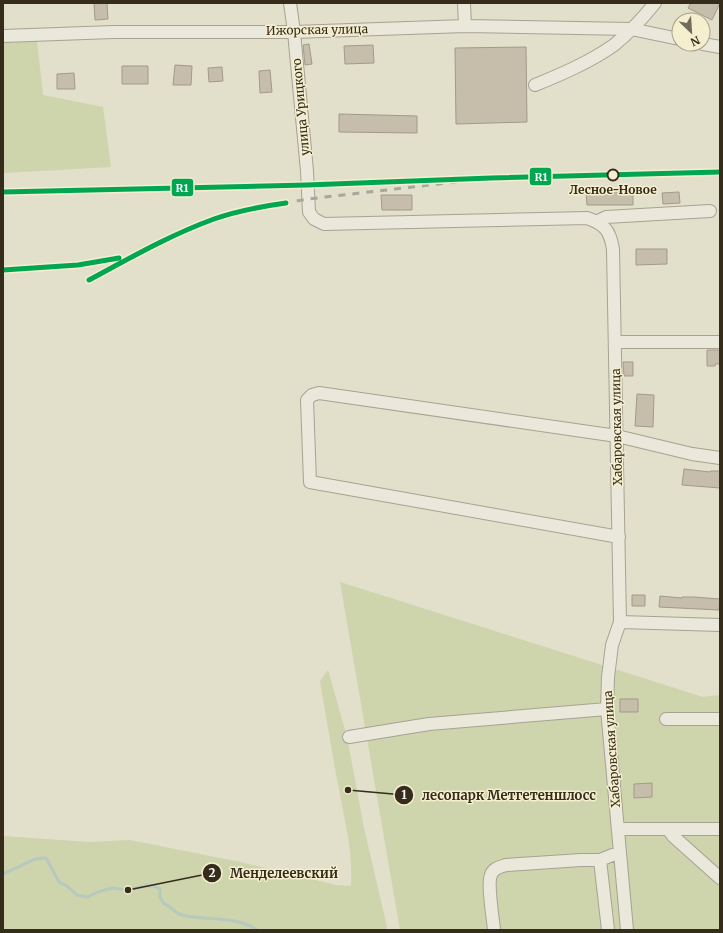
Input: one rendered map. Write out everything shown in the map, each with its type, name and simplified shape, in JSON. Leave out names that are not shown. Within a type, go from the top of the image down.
[{"type":"street","name":"улица Урицкого","points":[[290,3],[307,171],[309,212],[314,219],[324,224],[587,218],[598,222]]},
{"type":"street","points":[[464,3],[465,26]]},
{"type":"street","points":[[535,85],[593,58],[615,44],[655,3]]},
{"type":"street","name":"Ижорская улица","points":[[3,36],[113,32],[294,32],[465,26],[631,29],[671,37]]},
{"type":"street","points":[[598,222],[606,217],[710,211]]},
{"type":"street","name":"Хабаровская улица","points":[[598,222],[605,227],[611,238],[613,249],[620,622],[612,645],[608,677],[607,709],[627,930]]},
{"type":"street","points":[[615,342],[720,342]]},
{"type":"street","points":[[619,537],[310,482],[307,400],[312,395],[319,393],[617,436],[692,454],[720,458]]},
{"type":"street","points":[[620,622],[720,625]]},
{"type":"street","points":[[349,737],[429,724],[607,709]]},
{"type":"street","points":[[666,718],[720,719]]},
{"type":"street","points":[[618,829],[720,829]]},
{"type":"street","points":[[668,829],[673,836],[720,878]]},
{"type":"street","points":[[494,930],[489,884],[490,875],[496,868],[506,865],[600,860],[620,852]]},
{"type":"street","points":[[600,860],[608,930]]},
{"type":"green space","points":[[36,32],[43,95],[103,107],[111,167],[3,173],[3,35]]},
{"type":"green space","points":[[340,582],[703,697],[720,695],[720,930],[400,930]]},
{"type":"green space","points":[[328,670],[347,737],[364,828],[387,927],[386,930],[3,930],[3,836],[89,842],[130,840],[240,862],[336,885],[351,886],[351,861],[348,837],[320,681]]},
{"type":"building","points":[[94,3],[107,3],[108,19],[95,20]]},
{"type":"building","points":[[691,3],[720,3],[712,20],[711,12],[696,12],[688,8]]},
{"type":"building","points":[[309,44],[312,64],[305,65],[303,45]]},
{"type":"building","points":[[373,45],[374,63],[345,64],[344,46]]},
{"type":"building","points":[[526,47],[527,122],[456,124],[455,48]]},
{"type":"building","points":[[175,65],[192,66],[191,85],[173,85]]},
{"type":"building","points":[[122,66],[148,66],[148,84],[122,84]]},
{"type":"building","points":[[222,67],[223,81],[209,82],[208,68]]},
{"type":"building","points":[[270,70],[272,92],[260,93],[259,71]]},
{"type":"building","points":[[74,73],[75,89],[57,89],[57,74]]},
{"type":"building","points":[[339,114],[417,116],[417,133],[339,132]]},
{"type":"building","points":[[586,192],[633,192],[633,205],[587,205]]},
{"type":"building","points":[[679,192],[680,203],[663,204],[662,193]]},
{"type":"building","points":[[381,195],[412,195],[412,210],[382,210]]},
{"type":"building","points":[[636,249],[667,249],[667,264],[636,265]]},
{"type":"building","points":[[707,350],[720,350],[720,364],[715,364],[715,366],[707,366]]},
{"type":"building","points":[[623,362],[633,362],[633,376],[624,376]]},
{"type":"building","points":[[637,394],[654,395],[653,427],[635,426]]},
{"type":"building","points":[[684,469],[710,472],[720,471],[720,488],[682,485]]},
{"type":"building","points":[[632,595],[645,595],[645,606],[632,606]]},
{"type":"building","points":[[660,596],[720,599],[719,610],[659,607]]},
{"type":"building","points":[[620,699],[638,699],[638,712],[620,712]]},
{"type":"building","points":[[652,783],[652,797],[634,798],[634,784]]},
{"type":"waterway","points":[[3,874],[35,859],[46,858],[59,882],[67,886],[77,895],[87,897],[112,888],[128,890],[146,886],[154,886],[160,889],[160,897],[164,904],[169,906],[175,912],[191,917],[230,920],[248,925],[257,930]]},
{"type":"railway","points":[[89,280],[162,241],[214,219],[269,206],[308,199],[491,178]]},
{"type":"railway","points":[[3,270],[82,265],[97,263],[126,255]]},
{"type":"transit line","name":"R1","points":[[3,192],[307,185],[491,178],[720,172]]},
{"type":"transit line","name":"R1","points":[[89,280],[150,247],[198,225],[231,214],[286,203]]},
{"type":"transit line","name":"R1","points":[[3,270],[78,265],[119,258]]},
{"type":"place","name":"Лесное-Новое","points":[[613,175]]},
{"type":"place","name":"лесопарк Метгетеншлосс","points":[[348,790]]},
{"type":"place","name":"Менделеевский","points":[[128,890]]}]
